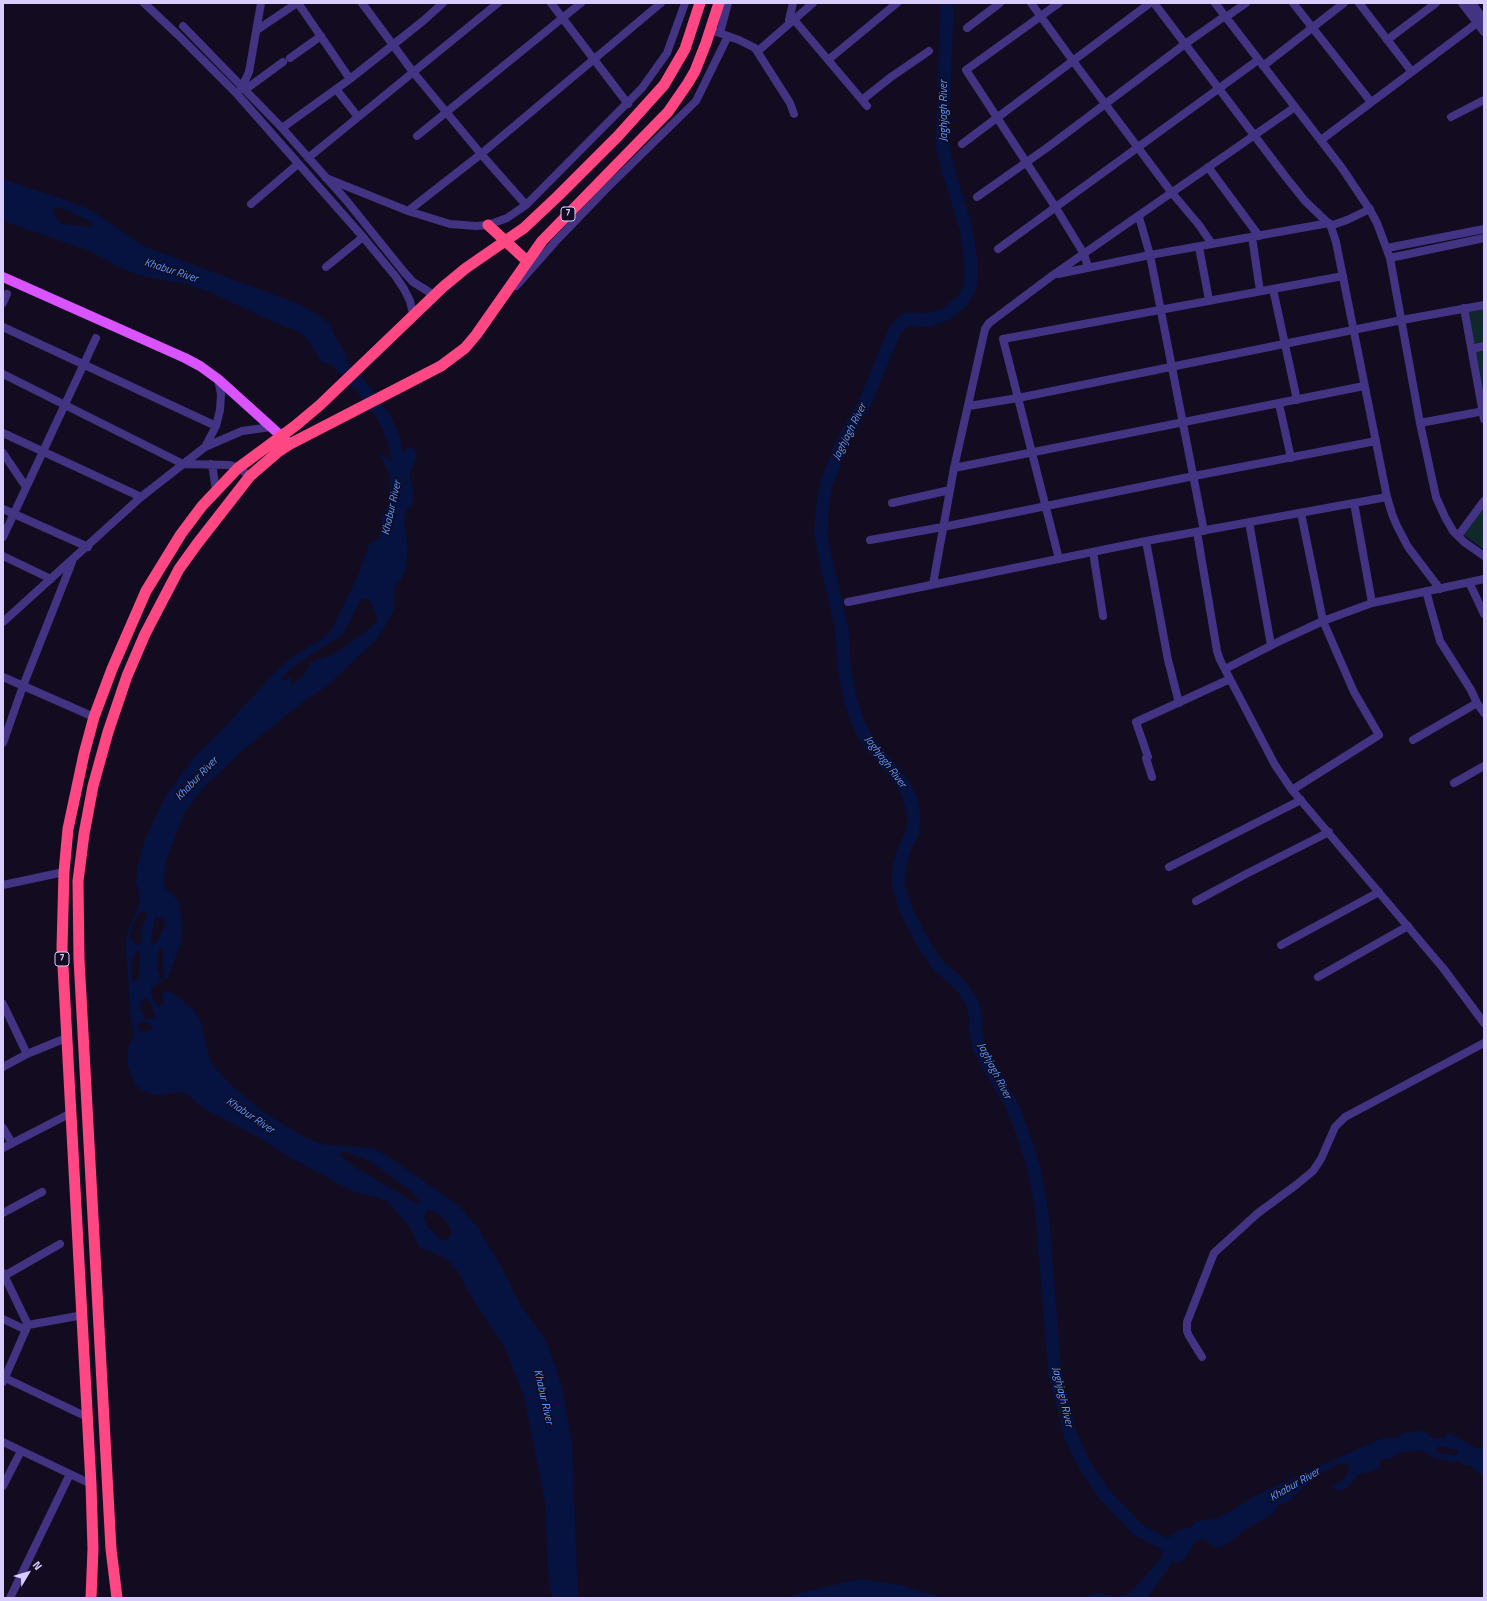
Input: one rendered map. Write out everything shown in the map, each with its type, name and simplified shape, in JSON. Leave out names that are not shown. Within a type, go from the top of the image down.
[{"type":"highway","name":"7","points":[[91,1598],[93,1549],[92,1484],[87,1417],[62,948],[64,872],[68,829],[76,788],[94,717],[128,630],[146,591],[181,534],[202,506],[238,468],[320,405],[434,295],[466,268],[534,220],[618,136],[664,85],[685,49],[700,3]]},
{"type":"highway","name":"7","points":[[117,1598],[113,1574],[79,958],[78,881],[84,834],[93,786],[108,732],[127,676],[145,634],[179,569],[250,476],[279,451],[290,444],[441,366],[465,348],[476,335],[542,241],[668,112],[720,33],[719,3]]},
{"type":"highway","points":[[488,225],[527,261]]},
{"type":"highway","points":[[113,1574],[120,1598]]},
{"type":"main road","points":[[3,277],[200,366],[218,379],[290,444]]},
{"type":"street","points":[[144,3],[237,94],[363,237],[404,289],[410,301],[413,314]]},
{"type":"street","points":[[244,88],[249,72],[261,3]]},
{"type":"street","points":[[257,30],[298,3],[350,78]]},
{"type":"street","points":[[362,3],[393,46],[446,112],[526,206]]},
{"type":"street","points":[[282,128],[393,46],[443,3]]},
{"type":"street","points":[[308,158],[498,3]]},
{"type":"street","points":[[551,3],[628,104]]},
{"type":"street","points":[[417,136],[581,3]]},
{"type":"street","points":[[408,211],[481,154],[661,3]]},
{"type":"street","points":[[326,178],[408,211],[450,224],[476,226],[488,225],[507,218],[526,206],[628,104],[654,73],[672,42],[685,3]]},
{"type":"street","points":[[516,286],[556,241],[608,187],[696,101],[720,33],[728,3]]},
{"type":"street","points":[[793,3],[791,20],[865,103],[891,78],[929,51]]},
{"type":"street","points":[[758,51],[791,20],[813,3]]},
{"type":"street","points":[[828,60],[898,3]]},
{"type":"street","points":[[967,28],[1000,3]]},
{"type":"street","points":[[1031,3],[1073,62],[1172,193],[1199,225],[1212,244]]},
{"type":"street","points":[[1059,3],[966,70],[1056,208],[1084,254],[1088,267]]},
{"type":"street","points":[[962,144],[1150,3]]},
{"type":"street","points":[[1154,3],[1217,88],[1305,201],[1330,225],[1343,276],[1364,386],[1387,497],[1392,514],[1403,537],[1417,560],[1440,589]]},
{"type":"street","points":[[1215,3],[1320,140],[1370,209],[1390,258],[1420,423],[1436,497],[1449,524],[1458,536],[1484,555]]},
{"type":"street","points":[[977,197],[1027,162],[1185,44],[1246,3]]},
{"type":"street","points":[[1293,3],[1371,102]]},
{"type":"street","points":[[998,249],[1056,208],[1217,88],[1260,63],[1312,28],[1344,3]]},
{"type":"street","points":[[1358,3],[1412,72]]},
{"type":"street","points":[[1387,40],[1436,3]]},
{"type":"street","points":[[1462,3],[1480,21]]},
{"type":"street","points":[[1472,3],[1484,32]]},
{"type":"street","points":[[1320,140],[1480,21]]},
{"type":"street","points":[[183,26],[282,128],[346,200],[413,282],[434,295]]},
{"type":"street","points":[[720,33],[752,45],[758,51],[790,103],[794,114]]},
{"type":"street","points":[[237,94],[321,36]]},
{"type":"street","points":[[336,89],[358,117]]},
{"type":"street","points":[[1451,117],[1484,100]]},
{"type":"street","points":[[933,584],[954,468],[987,326],[993,319],[1053,275],[1295,107]]},
{"type":"street","points":[[251,204],[298,164]]},
{"type":"street","points":[[1208,167],[1256,236],[1260,291]]},
{"type":"street","points":[[1053,275],[1150,255],[1256,236],[1330,225],[1347,220],[1370,209]]},
{"type":"street","points":[[1139,216],[1150,255],[1194,476],[1217,652],[1275,765],[1292,790],[1443,968],[1484,1023]]},
{"type":"street","points":[[1387,248],[1484,229]]},
{"type":"street","points":[[326,266],[363,237]]},
{"type":"street","points":[[1390,258],[1484,238]]},
{"type":"street","points":[[1199,247],[1209,300]]},
{"type":"street","points":[[1059,559],[1003,339],[1343,276]]},
{"type":"street","points":[[1273,290],[1297,400]]},
{"type":"street","points":[[3,303],[7,294]]},
{"type":"street","points":[[969,406],[1018,398],[1402,320],[1484,305]]},
{"type":"street","points":[[1420,423],[1484,414],[1464,308]]},
{"type":"street","points":[[3,327],[216,426]]},
{"type":"street","points":[[3,538],[96,338]]},
{"type":"street","points":[[1472,349],[1484,346]]},
{"type":"street","points":[[3,374],[183,464],[230,465],[238,468],[250,476]]},
{"type":"street","points":[[205,447],[216,426],[220,410],[221,394],[218,379]]},
{"type":"street","points":[[954,468],[1364,386]]},
{"type":"street","points":[[1279,404],[1291,458]]},
{"type":"street","points":[[5,617],[51,580],[141,497],[205,447],[242,431],[271,427]]},
{"type":"street","points":[[3,433],[141,497]]},
{"type":"street","points":[[870,540],[943,527],[1376,441]]},
{"type":"street","points":[[3,453],[26,487]]},
{"type":"street","points":[[211,464],[216,491]]},
{"type":"street","points":[[892,503],[950,490]]},
{"type":"street","points":[[848,602],[1146,541],[1387,497]]},
{"type":"street","points":[[1458,536],[1484,502]]},
{"type":"street","points":[[1354,503],[1372,603]]},
{"type":"street","points":[[3,509],[88,547]]},
{"type":"street","points":[[1292,790],[1379,735],[1354,692],[1323,621],[1301,513]]},
{"type":"street","points":[[1249,522],[1271,645]]},
{"type":"street","points":[[1146,541],[1168,660],[1179,703]]},
{"type":"street","points":[[1093,552],[1103,616]]},
{"type":"street","points":[[3,556],[51,580]]},
{"type":"street","points":[[3,743],[23,686],[72,560]]},
{"type":"street","points":[[1225,669],[1271,645],[1323,621],[1372,603],[1484,579]]},
{"type":"street","points":[[1469,582],[1484,614]]},
{"type":"street","points":[[1426,591],[1440,641],[1484,713]]},
{"type":"street","points":[[3,677],[94,717]]},
{"type":"street","points":[[1152,777],[1146,758],[1148,757],[1136,722],[1230,679]]},
{"type":"street","points":[[1412,740],[1477,703]]},
{"type":"street","points":[[1454,783],[1484,766]]},
{"type":"street","points":[[1169,867],[1301,800]]},
{"type":"street","points":[[1196,901],[1329,832]]},
{"type":"street","points":[[3,885],[64,872]]},
{"type":"street","points":[[1281,945],[1379,892]]},
{"type":"street","points":[[1318,977],[1408,926]]},
{"type":"street","points":[[3,1004],[27,1054]]},
{"type":"street","points":[[3,1067],[27,1054],[66,1038]]},
{"type":"street","points":[[1202,1357],[1189,1336],[1187,1322],[1214,1253],[1254,1217],[1312,1171],[1321,1159],[1335,1127],[1345,1117],[1484,1044]]},
{"type":"street","points":[[3,1148],[71,1113]]},
{"type":"street","points":[[3,1128],[12,1143]]},
{"type":"street","points":[[3,1213],[42,1192]]},
{"type":"street","points":[[60,1244],[4,1275],[27,1327],[4,1379],[87,1417]]},
{"type":"street","points":[[3,1318],[27,1327],[82,1315]]},
{"type":"street","points":[[3,1442],[92,1484]]},
{"type":"street","points":[[3,1486],[21,1451]]},
{"type":"street","points":[[10,1598],[70,1474]]},
{"type":"green space","points":[[1484,307],[1484,343],[1473,345],[1467,310]]},
{"type":"green space","points":[[1484,349],[1484,403],[1474,351]]},
{"type":"green space","points":[[1484,506],[1484,548],[1483,549],[1464,535]]},
{"type":"water","points":[[3,179],[63,199],[93,211],[143,246],[296,303],[310,310],[330,324],[334,335],[346,355],[347,359],[345,364],[340,367],[323,363],[304,336],[299,332],[262,317],[215,294],[189,285],[138,275],[121,268],[90,251],[3,221]],"holes":[[[60,207],[91,222],[93,226],[89,227],[62,224],[53,214],[54,209]]]},
{"type":"water","points":[[407,447],[414,449],[417,456],[409,475],[414,495],[413,503],[407,509],[404,521],[408,549],[405,571],[402,578],[395,586],[394,609],[388,622],[377,639],[327,686],[303,702],[243,750],[203,788],[184,814],[166,861],[164,882],[166,889],[179,901],[182,940],[168,977],[153,986],[151,993],[154,1002],[159,1007],[163,1005],[164,1002],[162,994],[168,991],[193,1009],[200,1020],[210,1060],[214,1067],[232,1086],[263,1112],[306,1138],[325,1145],[373,1148],[389,1157],[458,1205],[478,1228],[500,1265],[518,1301],[547,1343],[562,1386],[572,1445],[578,1598],[552,1598],[549,1583],[545,1502],[524,1397],[505,1348],[469,1293],[459,1273],[443,1257],[420,1248],[408,1225],[387,1201],[354,1192],[289,1157],[258,1137],[203,1108],[190,1096],[181,1092],[156,1095],[141,1090],[135,1084],[128,1067],[127,1053],[134,1036],[134,1030],[131,1022],[126,948],[127,934],[140,902],[140,895],[136,882],[137,867],[146,837],[165,797],[192,760],[281,666],[294,656],[324,638],[332,629],[359,573],[368,547],[371,542],[379,539],[382,525],[381,519],[390,500],[389,473],[379,453],[394,462],[399,462],[403,458]],"holes":[[[367,598],[371,603],[377,618],[376,623],[333,655],[311,662],[304,675],[293,684],[289,683],[292,678],[291,676],[285,681],[283,680],[282,678],[286,673],[307,657],[341,636],[347,628],[360,600]],[[142,911],[146,913],[147,916],[141,930],[142,943],[139,945],[134,943],[130,935],[134,922],[140,912]],[[155,917],[163,919],[166,924],[154,946],[151,940]],[[160,947],[163,951],[163,968],[165,974],[163,978],[159,980],[157,968],[157,956]],[[136,950],[140,955],[140,967],[136,982],[132,980],[132,959]],[[146,998],[149,1000],[155,1015],[153,1019],[145,1019],[140,1009],[141,1001]],[[141,1021],[149,1023],[152,1029],[141,1033],[138,1026]],[[343,1151],[367,1159],[411,1191],[420,1204],[417,1204],[353,1166],[341,1157],[340,1155]],[[427,1210],[437,1213],[451,1228],[452,1234],[449,1238],[446,1240],[441,1240],[427,1226],[424,1216]]]},
{"type":"water","points":[[1423,1431],[1433,1438],[1445,1438],[1447,1433],[1449,1433],[1478,1449],[1484,1446],[1484,1476],[1474,1470],[1470,1465],[1465,1465],[1458,1460],[1454,1462],[1434,1458],[1424,1451],[1401,1452],[1389,1460],[1383,1459],[1380,1461],[1380,1466],[1376,1470],[1359,1474],[1344,1490],[1340,1491],[1331,1488],[1344,1479],[1348,1473],[1349,1464],[1346,1463],[1335,1465],[1331,1469],[1324,1471],[1314,1478],[1288,1502],[1279,1505],[1273,1514],[1249,1527],[1221,1547],[1216,1548],[1208,1542],[1198,1540],[1194,1543],[1185,1559],[1180,1562],[1172,1563],[1147,1598],[1079,1598],[1097,1593],[1117,1597],[1131,1592],[1163,1556],[1162,1551],[1154,1545],[1165,1543],[1171,1535],[1194,1525],[1194,1522],[1218,1518],[1266,1490],[1328,1462],[1386,1437],[1396,1438],[1404,1433]],"holes":[[[1439,1446],[1459,1451],[1456,1455],[1437,1453],[1435,1450]]]},
{"type":"water","points":[[859,1579],[900,1585],[944,1598],[788,1598],[793,1595]]},
{"type":"waterway","name":"Jaghjagh River","points":[[946,3],[947,15],[942,141],[948,170],[966,228],[971,262],[970,288],[963,300],[946,314],[929,320],[908,319],[900,324],[895,330],[866,400],[842,443],[826,485],[822,509],[821,534],[842,629],[844,666],[850,698],[858,723],[867,740],[903,783],[911,801],[914,816],[913,831],[904,850],[899,868],[898,884],[906,910],[926,948],[939,966],[965,991],[973,1005],[976,1018],[975,1032],[980,1050],[1013,1108],[1034,1169],[1042,1213],[1055,1374],[1071,1437],[1083,1462],[1103,1493],[1138,1530],[1165,1544],[1182,1547]]},
{"type":"waterway","name":"Khabur River","points":[[331,354],[365,391],[385,419],[393,438],[399,462],[399,478]]}]
